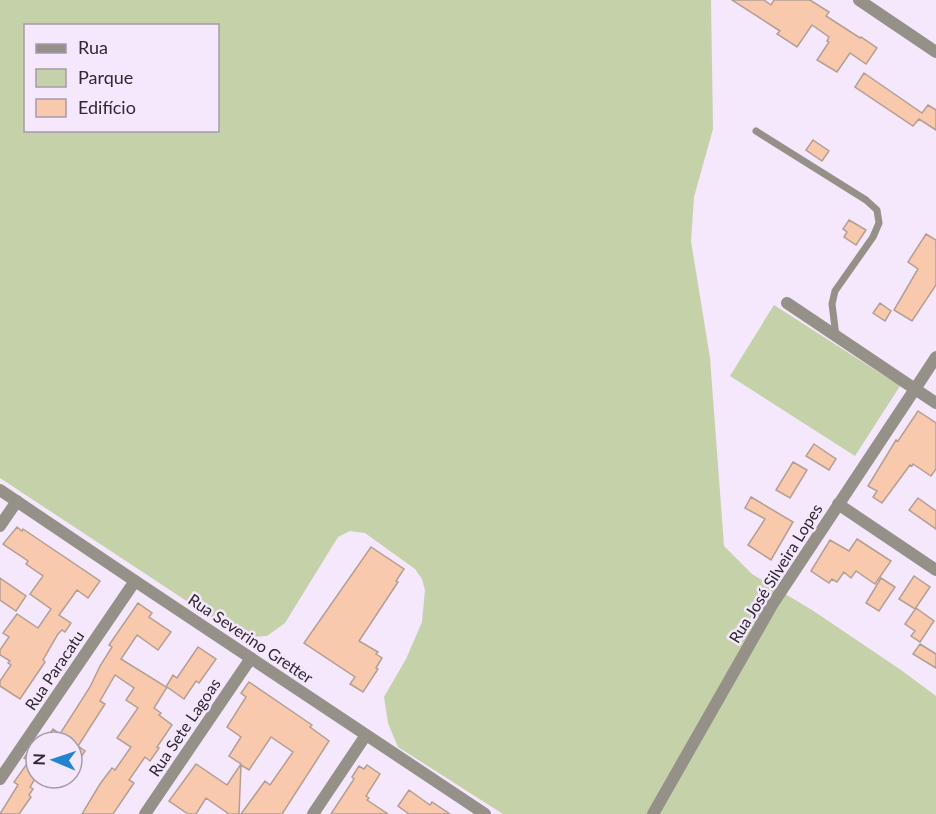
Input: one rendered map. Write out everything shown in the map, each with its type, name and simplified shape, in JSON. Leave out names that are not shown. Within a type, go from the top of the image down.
[{"type":"street","points":[[859,0],[936,52]]},
{"type":"street","points":[[787,303],[936,403]]},
{"type":"street","name":"Rua José Silveira Lopes","points":[[652,814],[772,605],[936,357]]},
{"type":"street","name":"Rua Severino Gretter","points":[[0,490],[484,814]]},
{"type":"street","points":[[0,526],[17,501]]},
{"type":"street","points":[[838,504],[936,570]]},
{"type":"street","name":"Rua Paracatu","points":[[0,779],[135,580]]},
{"type":"street","name":"Rua Sete Lagoas","points":[[146,814],[251,658]]},
{"type":"street","points":[[313,814],[366,735]]},
{"type":"lane","points":[[756,131],[866,200],[877,210],[879,223],[873,237],[835,291],[832,304],[836,336]]},
{"type":"green space","points":[[0,0],[711,0],[713,129],[694,197],[691,241],[710,358],[724,546],[752,574],[812,610],[936,696],[936,814],[503,814],[398,747],[388,723],[384,697],[406,659],[422,622],[425,590],[422,579],[415,569],[365,533],[350,531],[338,537],[285,623],[267,636],[248,637],[223,625],[0,478]]},
{"type":"green space","points":[[774,305],[900,386],[855,456],[730,376]]},
{"type":"building","points":[[732,0],[764,0],[771,5],[774,0],[810,0],[829,12],[826,16],[877,48],[866,64],[850,53],[837,72],[817,60],[829,42],[827,41],[829,37],[812,25],[797,47],[777,34],[780,31]]},
{"type":"building","points":[[864,73],[922,113],[928,105],[936,110],[936,130],[919,119],[913,126],[855,87]]},
{"type":"building","points":[[813,140],[829,151],[822,161],[806,150]]},
{"type":"building","points":[[849,220],[866,230],[856,245],[844,237],[847,232],[843,229]]},
{"type":"building","points":[[926,234],[936,240],[936,285],[912,321],[894,310],[918,269],[908,262]]},
{"type":"building","points":[[880,303],[891,311],[885,321],[873,313]]},
{"type":"building","points":[[918,411],[936,423],[936,469],[931,476],[913,464],[910,465],[882,503],[873,497],[877,491],[868,486],[896,440],[898,441]]},
{"type":"building","points":[[814,444],[836,459],[829,470],[806,456]]},
{"type":"building","points":[[793,462],[807,470],[790,498],[776,490]]},
{"type":"building","points":[[751,497],[793,522],[771,560],[748,545],[765,519],[745,508]]},
{"type":"building","points":[[918,498],[936,511],[936,529],[909,510]]},
{"type":"building","points":[[17,527],[100,581],[88,598],[77,590],[59,615],[71,623],[65,632],[62,630],[58,634],[43,660],[45,662],[20,699],[0,686],[0,681],[11,665],[8,663],[10,661],[0,655],[0,650],[9,637],[3,633],[17,614],[38,628],[51,609],[30,594],[43,576],[26,564],[28,561],[3,544]]},
{"type":"building","points":[[857,539],[891,561],[875,584],[856,571],[851,578],[844,572],[837,582],[832,579],[829,583],[811,571],[830,540],[849,551]]},
{"type":"building","points":[[371,547],[404,569],[396,581],[398,582],[359,641],[378,652],[376,654],[382,658],[376,668],[378,669],[363,692],[350,684],[355,677],[304,643]]},
{"type":"building","points":[[914,576],[930,587],[915,609],[899,599]]},
{"type":"building","points":[[0,578],[26,596],[16,611],[0,600]]},
{"type":"building","points":[[881,578],[895,587],[879,611],[866,603]]},
{"type":"building","points":[[138,603],[152,613],[149,617],[171,632],[158,650],[137,635],[121,659],[166,687],[173,675],[177,678],[198,647],[216,659],[199,683],[196,681],[184,699],[167,687],[154,708],[172,725],[150,761],[145,757],[129,780],[134,783],[113,814],[82,814],[100,784],[112,768],[115,770],[131,747],[117,738],[138,708],[126,700],[134,688],[115,675],[100,701],[105,704],[84,737],[84,730],[63,730],[112,647],[109,645]]},
{"type":"building","points":[[916,608],[934,621],[920,642],[911,636],[915,631],[905,624]]},
{"type":"building","points":[[920,644],[936,654],[936,668],[913,654]]},
{"type":"building","points":[[249,682],[312,725],[310,727],[329,741],[282,814],[241,814],[265,781],[270,785],[293,752],[271,737],[249,770],[241,765],[239,814],[229,814],[206,798],[196,814],[188,814],[169,801],[196,764],[227,785],[241,764],[229,756],[241,737],[227,727],[246,697],[241,693]]},
{"type":"building","points":[[367,765],[380,774],[366,796],[369,798],[367,800],[388,814],[331,814],[354,779],[352,777],[359,766],[364,769]]},
{"type":"building","points":[[24,768],[24,790],[32,790],[29,795],[31,797],[19,814],[0,814],[18,785],[14,782]]},
{"type":"building","points":[[409,790],[430,805],[432,802],[450,814],[409,814],[398,806]]}]
